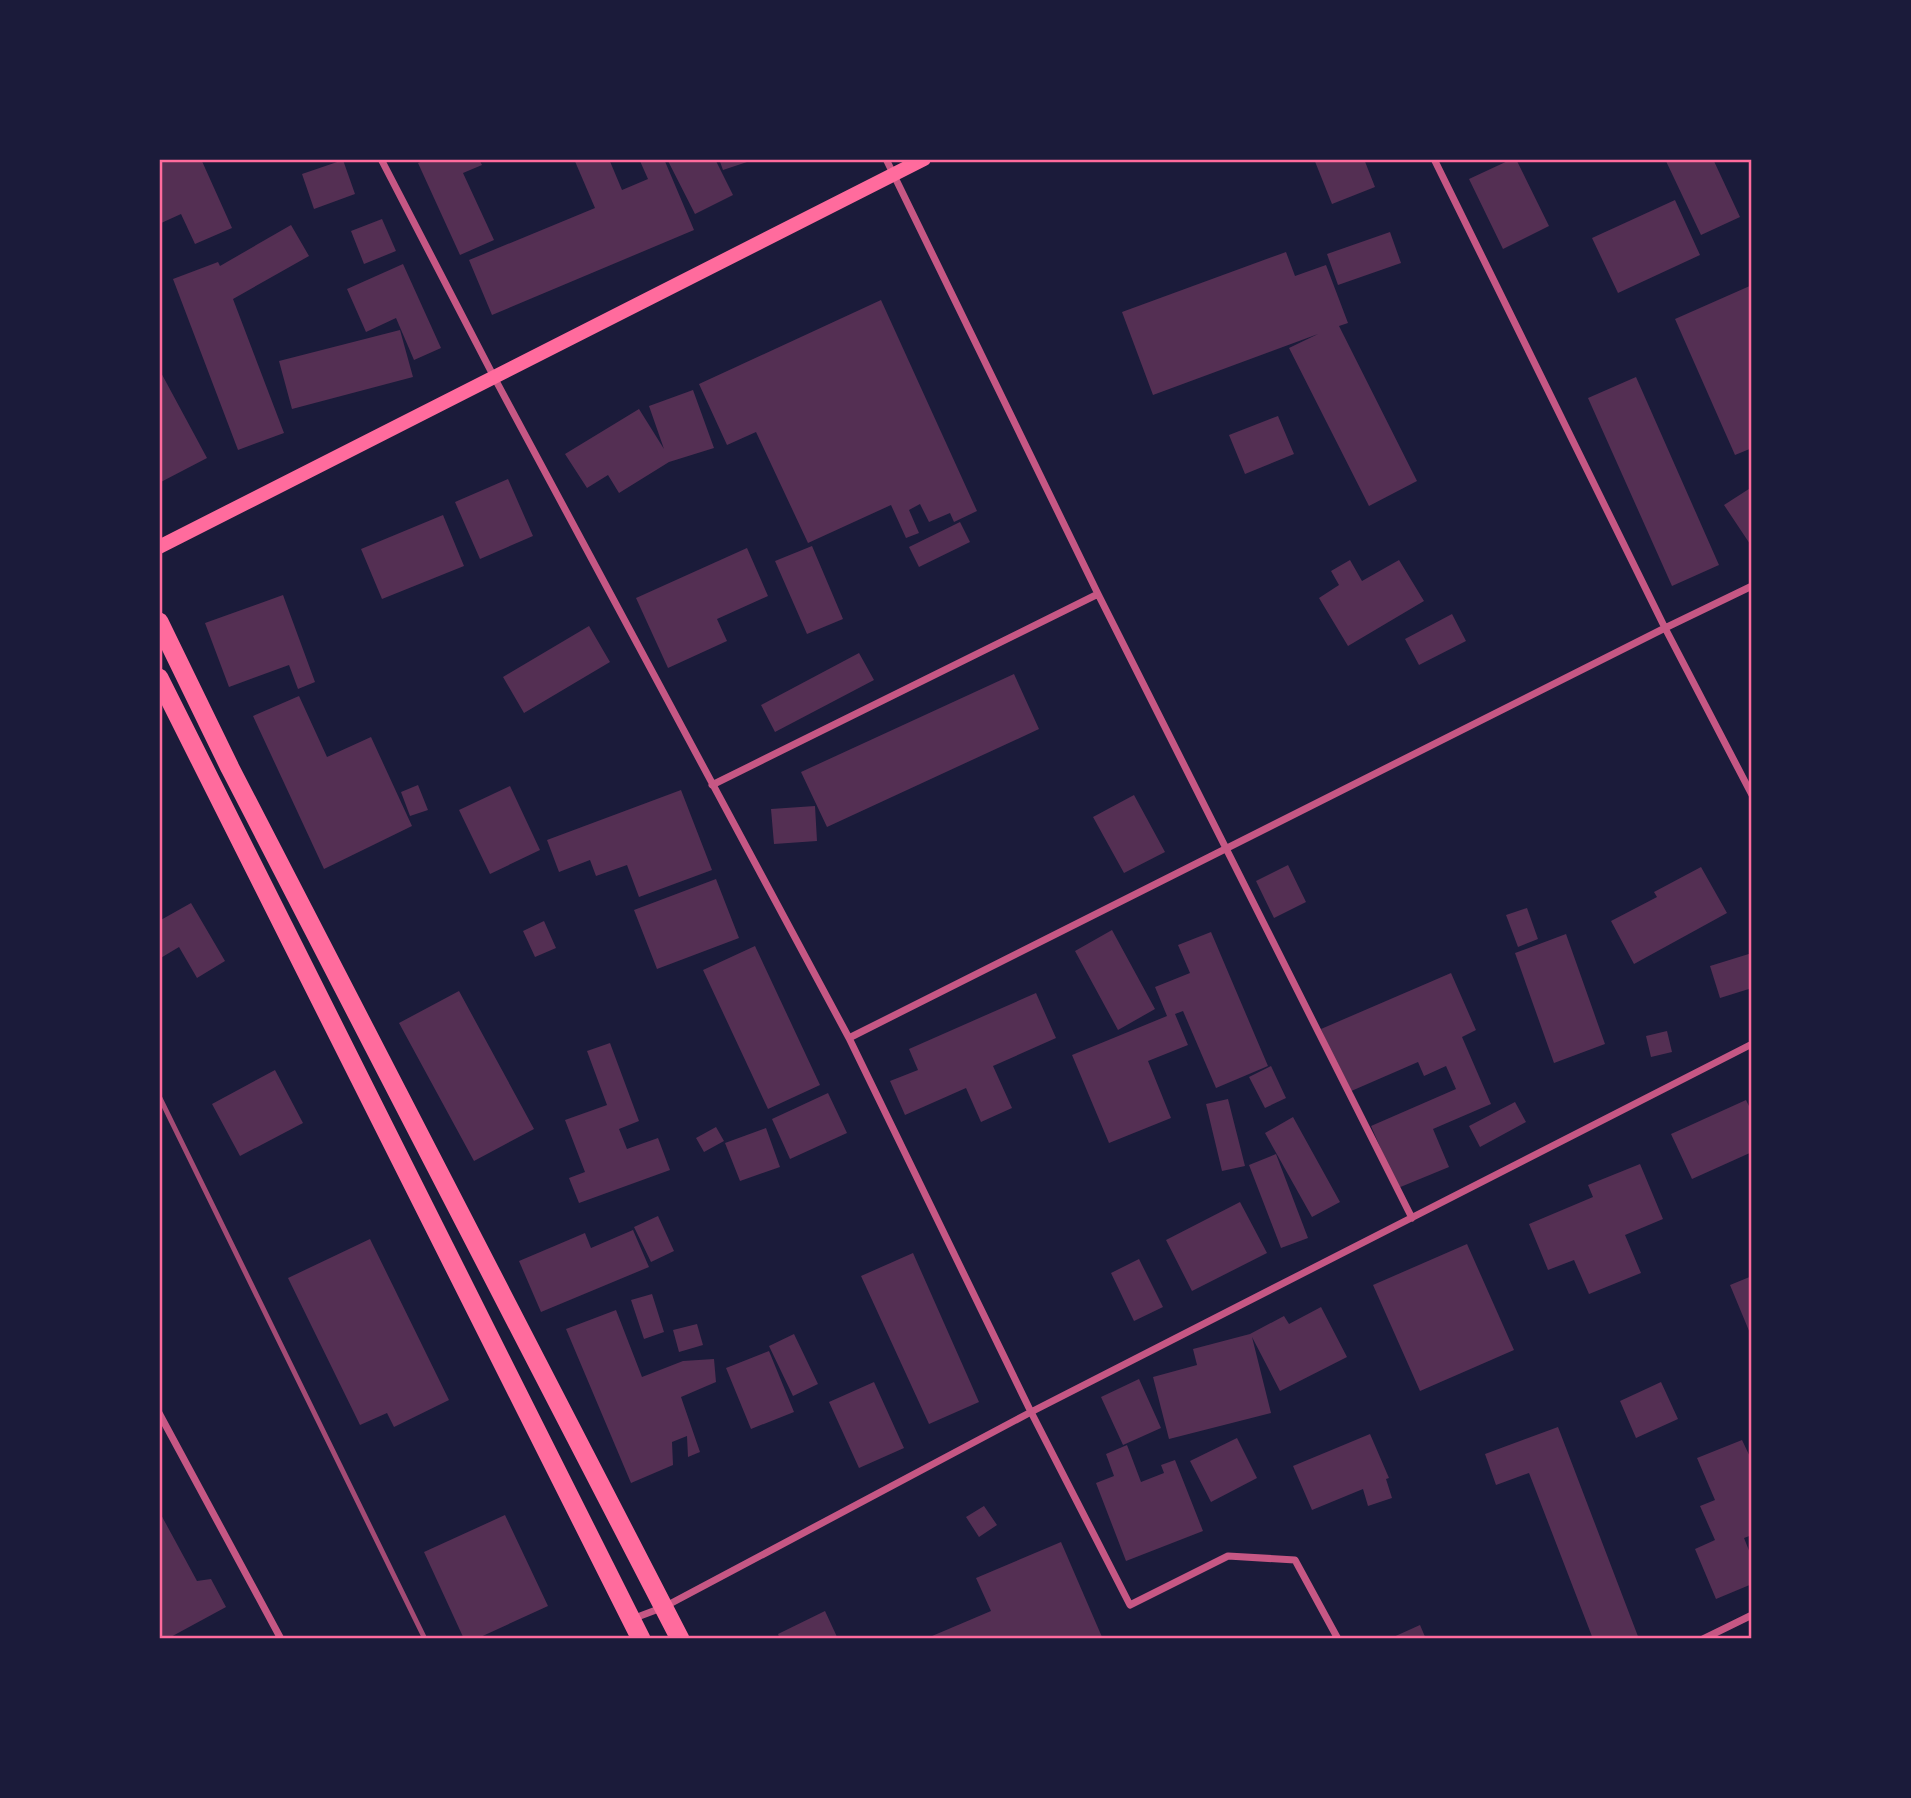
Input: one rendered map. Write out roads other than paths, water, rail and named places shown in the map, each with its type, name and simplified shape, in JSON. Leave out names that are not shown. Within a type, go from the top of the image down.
[{"type":"highway","points":[[159,622],[230,768],[680,1639]]},
{"type":"highway","points":[[159,678],[641,1639]]},
{"type":"main road","points":[[159,547],[923,159]]},
{"type":"street","points":[[381,159],[494,377],[849,1038],[1031,1412],[1130,1605],[1228,1556],[1295,1560],[1338,1639]]},
{"type":"street","points":[[886,159],[1098,594],[1412,1218]]},
{"type":"street","points":[[1434,159],[1665,628],[1752,795]]},
{"type":"street","points":[[849,1038],[1752,586]]},
{"type":"street","points":[[712,785],[1098,594]]},
{"type":"street","points":[[631,1619],[664,1606],[1031,1412],[1752,1044]]},
{"type":"street","points":[[159,1413],[278,1638]]},
{"type":"street","points":[[1703,1639],[1752,1615]]},
{"type":"railway","points":[[159,1096],[425,1639]]}]
